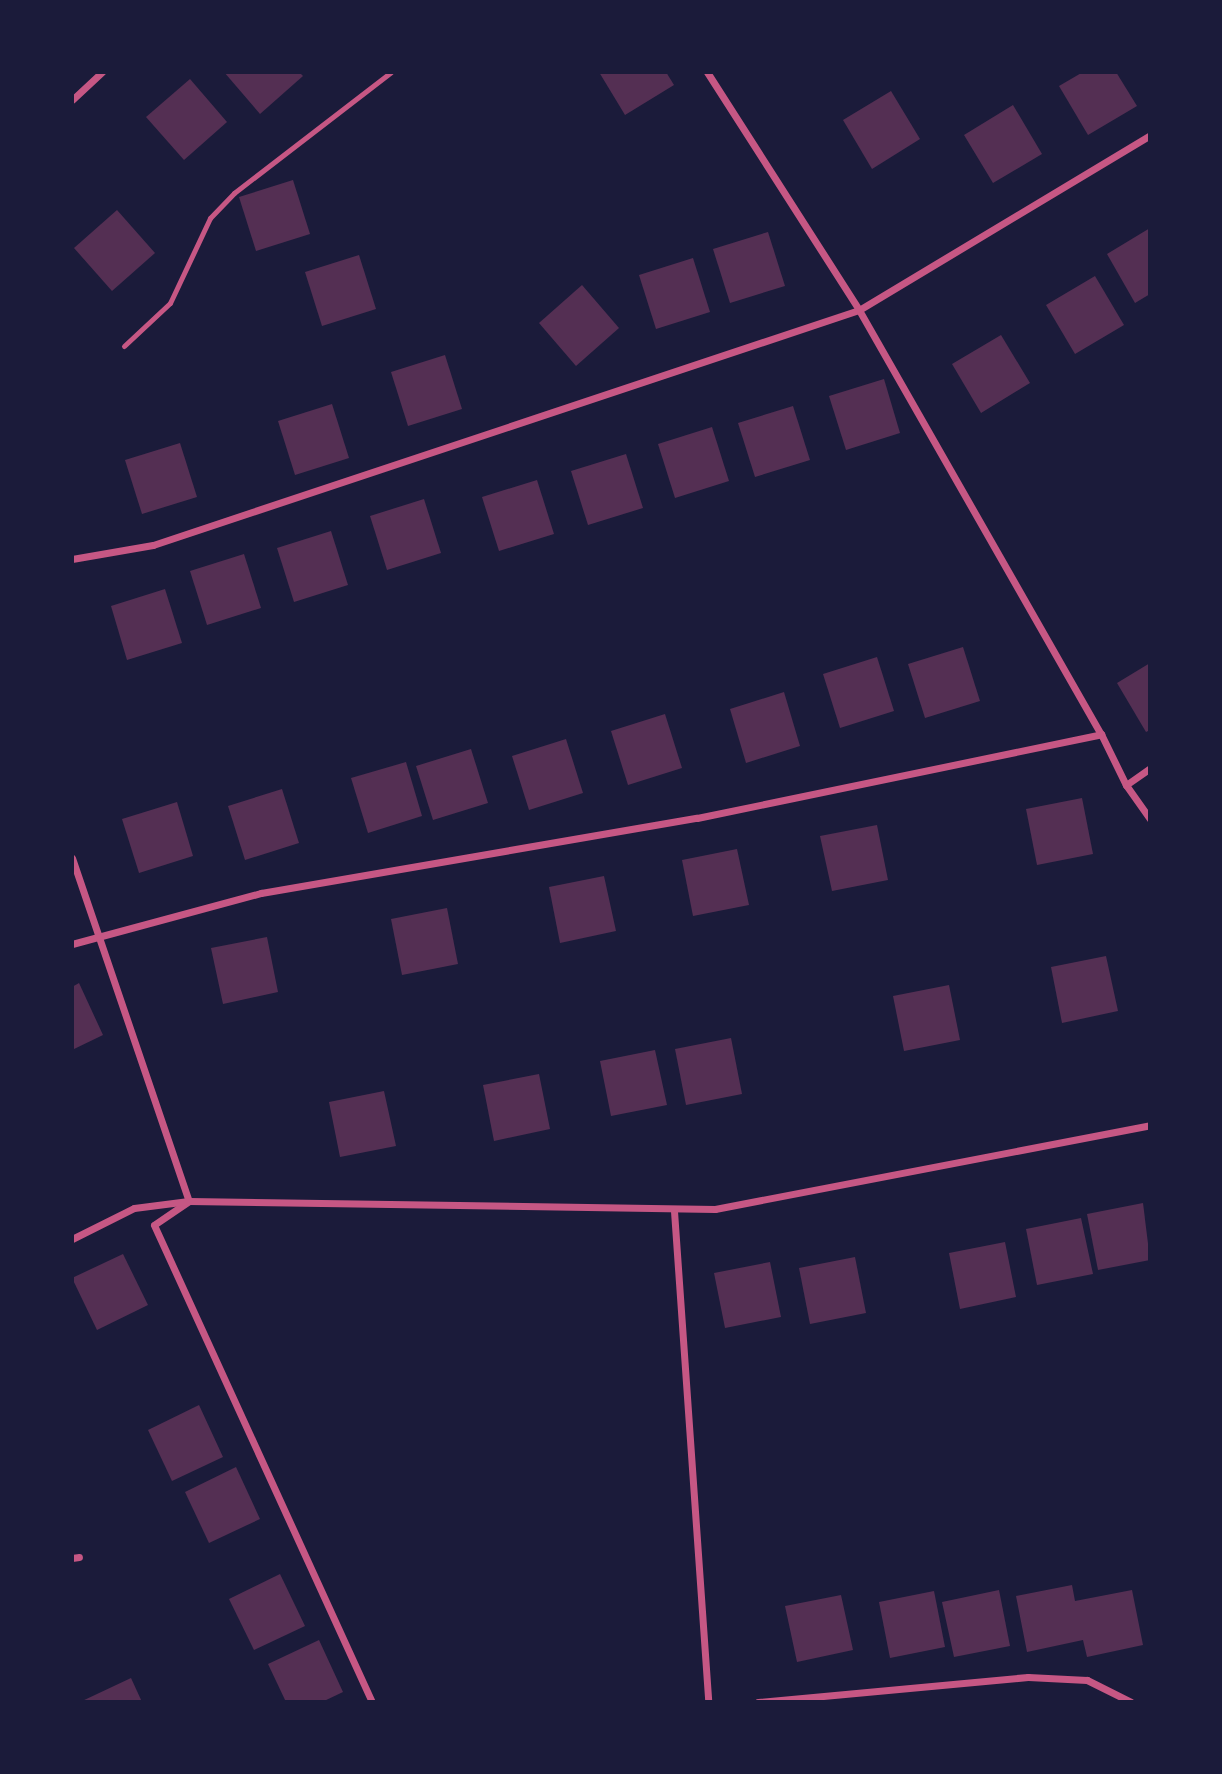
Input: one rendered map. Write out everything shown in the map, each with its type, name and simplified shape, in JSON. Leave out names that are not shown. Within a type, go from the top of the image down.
[{"type":"street","points":[[72,100],[102,72]]},
{"type":"street","points":[[708,72],[859,310],[1101,734],[1126,786],[1150,819]]},
{"type":"street","points":[[72,559],[153,545],[859,310],[1150,135]]},
{"type":"street","points":[[72,944],[97,934],[261,893],[697,818],[1101,734]]},
{"type":"street","points":[[1126,786],[1150,768]]},
{"type":"street","points":[[72,858],[189,1201]]},
{"type":"street","points":[[72,1239],[134,1208],[189,1201],[674,1212],[715,1209],[1150,1125]]},
{"type":"street","points":[[189,1201],[154,1225],[372,1702]]},
{"type":"street","points":[[674,1212],[708,1702]]},
{"type":"street","points":[[758,1702],[1028,1677],[1087,1680],[1131,1702]]},
{"type":"lane","points":[[124,345],[170,303],[211,218],[234,193],[391,72]]},
{"type":"building","points":[[224,72],[299,72],[303,76],[260,114]]},
{"type":"building","points":[[599,72],[666,72],[674,85],[625,115]]},
{"type":"building","points":[[1083,72],[1116,72],[1137,106],[1088,135],[1059,86]]},
{"type":"building","points":[[190,79],[227,122],[184,160],[146,117]]},
{"type":"building","points":[[891,91],[920,139],[872,169],[843,120]]},
{"type":"building","points":[[1013,105],[1042,154],[993,183],[964,135]]},
{"type":"building","points":[[293,180],[310,234],[256,251],[239,197]]},
{"type":"building","points":[[117,210],[155,253],[112,291],[74,248]]},
{"type":"building","points":[[1150,228],[1150,294],[1135,303],[1107,254]]},
{"type":"building","points":[[768,232],[785,286],[730,303],[713,249]]},
{"type":"building","points":[[359,255],[376,309],[322,326],[305,272]]},
{"type":"building","points":[[693,258],[710,312],[656,329],[639,275]]},
{"type":"building","points":[[1095,276],[1124,325],[1075,354],[1046,305]]},
{"type":"building","points":[[582,285],[619,328],[576,366],[539,323]]},
{"type":"building","points":[[1001,335],[1030,383],[981,413],[952,364]]},
{"type":"building","points":[[445,355],[462,409],[408,426],[391,372]]},
{"type":"building","points":[[884,379],[900,433],[846,450],[829,396]]},
{"type":"building","points":[[332,404],[349,458],[295,475],[278,421]]},
{"type":"building","points":[[793,406],[810,460],[755,477],[738,423]]},
{"type":"building","points":[[712,427],[729,481],[675,498],[658,444]]},
{"type":"building","points":[[180,443],[197,497],[142,514],[125,460]]},
{"type":"building","points":[[626,454],[643,508],[588,525],[571,471]]},
{"type":"building","points":[[537,480],[554,534],[499,551],[482,497]]},
{"type":"building","points":[[424,499],[441,553],[387,570],[370,516]]},
{"type":"building","points":[[331,531],[348,585],[294,602],[277,548]]},
{"type":"building","points":[[244,554],[261,608],[207,625],[190,571]]},
{"type":"building","points":[[165,589],[182,643],[127,660],[111,606]]},
{"type":"building","points":[[963,647],[980,701],[925,718],[908,664]]},
{"type":"building","points":[[877,657],[894,711],[840,728],[823,674]]},
{"type":"building","points":[[1150,663],[1150,730],[1146,732],[1117,683]]},
{"type":"building","points":[[784,692],[800,746],[746,763],[730,709]]},
{"type":"building","points":[[665,714],[682,768],[628,785],[611,731]]},
{"type":"building","points":[[566,739],[583,793],[529,810],[512,756]]},
{"type":"building","points":[[471,749],[488,803],[433,820],[416,766]]},
{"type":"building","points":[[406,762],[422,816],[368,833],[351,778]]},
{"type":"building","points":[[282,789],[299,843],[245,860],[228,806]]},
{"type":"building","points":[[1082,798],[1093,854],[1037,865],[1026,809]]},
{"type":"building","points":[[177,802],[193,856],[139,873],[122,819]]},
{"type":"building","points":[[877,825],[888,880],[832,891],[820,836]]},
{"type":"building","points":[[737,849],[749,905],[693,916],[682,860]]},
{"type":"building","points":[[604,876],[616,931],[560,943],[549,887]]},
{"type":"building","points":[[447,908],[458,964],[402,975],[391,919]]},
{"type":"building","points":[[267,937],[278,992],[223,1004],[211,948]]},
{"type":"building","points":[[1106,956],[1118,1011],[1062,1023],[1051,967]]},
{"type":"building","points":[[79,983],[103,1035],[72,1050],[72,987]]},
{"type":"building","points":[[949,985],[960,1040],[904,1051],[893,996]]},
{"type":"building","points":[[731,1038],[742,1094],[686,1105],[675,1049]]},
{"type":"building","points":[[655,1050],[667,1105],[611,1116],[600,1061]]},
{"type":"building","points":[[539,1074],[550,1129],[494,1141],[483,1085]]},
{"type":"building","points":[[384,1091],[396,1146],[340,1157],[329,1102]]},
{"type":"building","points":[[1143,1203],[1150,1260],[1098,1270],[1087,1214]]},
{"type":"building","points":[[1081,1218],[1093,1274],[1037,1285],[1026,1229]]},
{"type":"building","points":[[1005,1242],[1016,1297],[960,1309],[949,1253]]},
{"type":"building","points":[[123,1254],[148,1305],[97,1330],[72,1278]]},
{"type":"building","points":[[855,1257],[866,1313],[810,1324],[799,1268]]},
{"type":"building","points":[[770,1262],[781,1317],[725,1328],[714,1273]]},
{"type":"building","points":[[199,1405],[223,1457],[172,1481],[148,1430]]},
{"type":"building","points":[[236,1467],[260,1519],[209,1543],[185,1492]]},
{"type":"building","points":[[280,1574],[305,1626],[254,1650],[229,1599]]},
{"type":"building","points":[[1072,1585],[1075,1601],[1132,1590],[1143,1645],[1087,1657],[1083,1640],[1027,1652],[1016,1596]]},
{"type":"building","points":[[999,1590],[1010,1646],[954,1657],[942,1602]]},
{"type":"building","points":[[934,1591],[945,1647],[890,1658],[879,1602]]},
{"type":"building","points":[[841,1595],[853,1650],[797,1662],[785,1606]]},
{"type":"building","points":[[319,1640],[343,1692],[322,1702],[286,1702],[268,1664]]},
{"type":"building","points":[[131,1678],[142,1702],[80,1702]]}]
